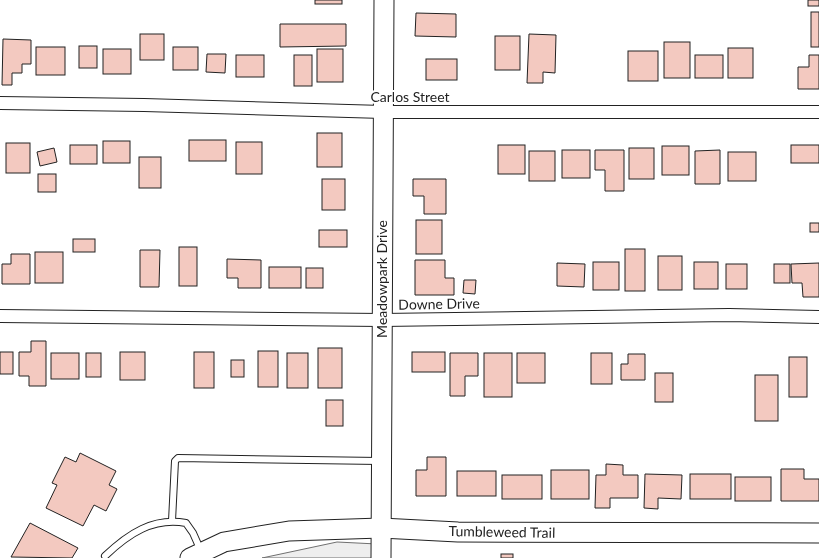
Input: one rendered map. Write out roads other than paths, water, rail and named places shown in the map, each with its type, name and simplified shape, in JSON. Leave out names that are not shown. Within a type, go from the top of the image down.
[{"type":"street","name":"Meadowpark Drive","points":[[381,558],[384,0]]},
{"type":"street","name":"Carlos Street","points":[[0,104],[144,105],[383,112],[819,112]]},
{"type":"street","name":"Downe Drive","points":[[0,316],[382,320],[729,316],[819,317]]},
{"type":"street","name":"Tumbleweed Trail","points":[[196,555],[224,542],[289,531],[381,528],[468,532],[819,533]]},
{"type":"lane","points":[[172,521],[175,461],[178,458],[382,462]]},
{"type":"lane","points":[[106,556],[123,539],[145,526],[172,521],[186,523],[193,533],[196,555]]}]
